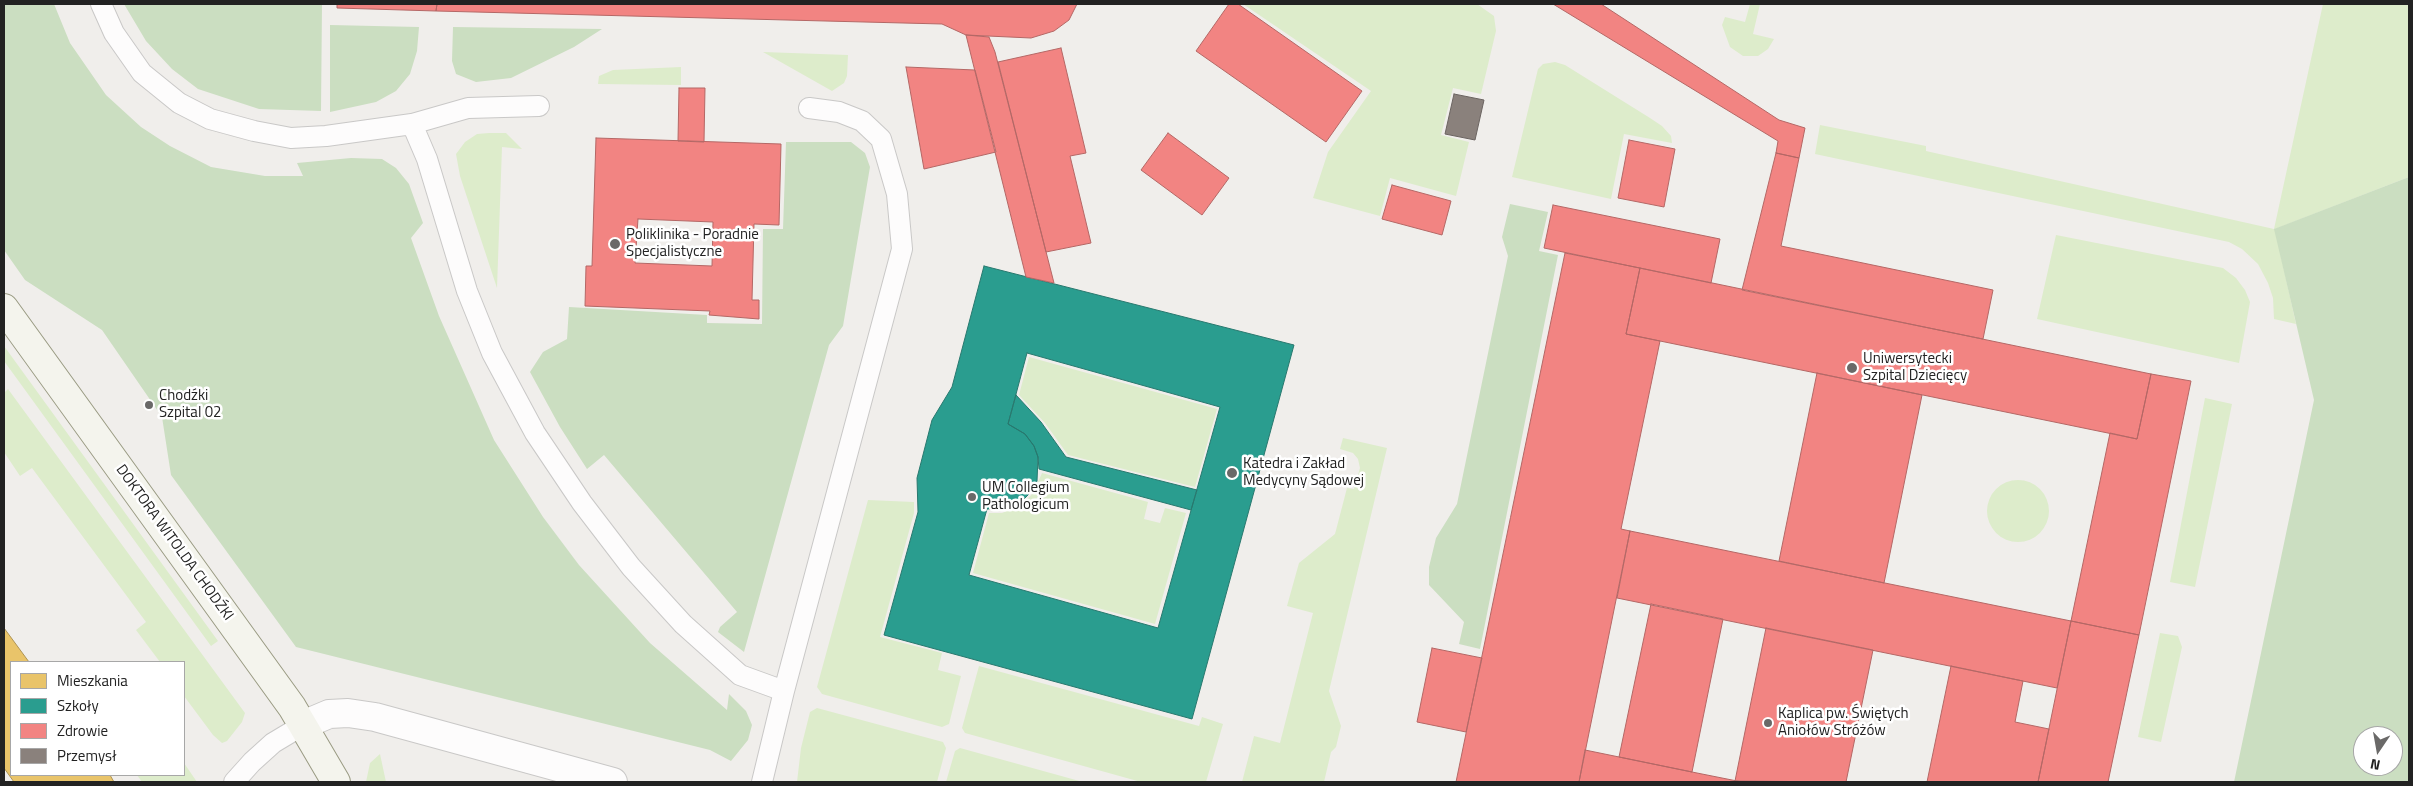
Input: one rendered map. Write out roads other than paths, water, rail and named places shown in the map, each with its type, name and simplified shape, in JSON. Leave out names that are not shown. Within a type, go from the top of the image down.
[{"type":"street","name":"DOKTORA WITOLDA CHODŹKI","points":[[4,308],[304,725],[336,782]]},
{"type":"street","points":[[304,725],[329,714],[348,713],[375,716],[613,782]]},
{"type":"lane","points":[[101,4],[114,32],[142,73],[179,103],[210,119],[254,132],[291,138],[326,136],[412,124],[468,108],[539,106]]},
{"type":"lane","points":[[762,782],[784,691],[902,249],[896,194],[881,138],[862,121],[839,112],[809,108]]},
{"type":"lane","points":[[412,124],[428,159],[471,300],[492,353],[535,433],[588,510],[632,567],[683,624],[740,675],[784,691]]},
{"type":"lane","points":[[234,782],[273,743],[304,725]]},
{"type":"place","name":"Poliklinika - Poradnie Specjalistyczne","points":[[615,244]]},
{"type":"place","name":"Uniwersytecki Szpital Dziecięcy","points":[[1852,368]]},
{"type":"place","name":"Chodźki Szpital 02","points":[[149,405]]},
{"type":"place","name":"Katedra i Zakład Medycyny Sądowej","points":[[1232,473]]},
{"type":"place","name":"UM Collegium Pathologicum","points":[[972,497]]},
{"type":"place","name":"Kaplica pw. Świętych Aniołów Stróżów","points":[[1768,723]]}]
